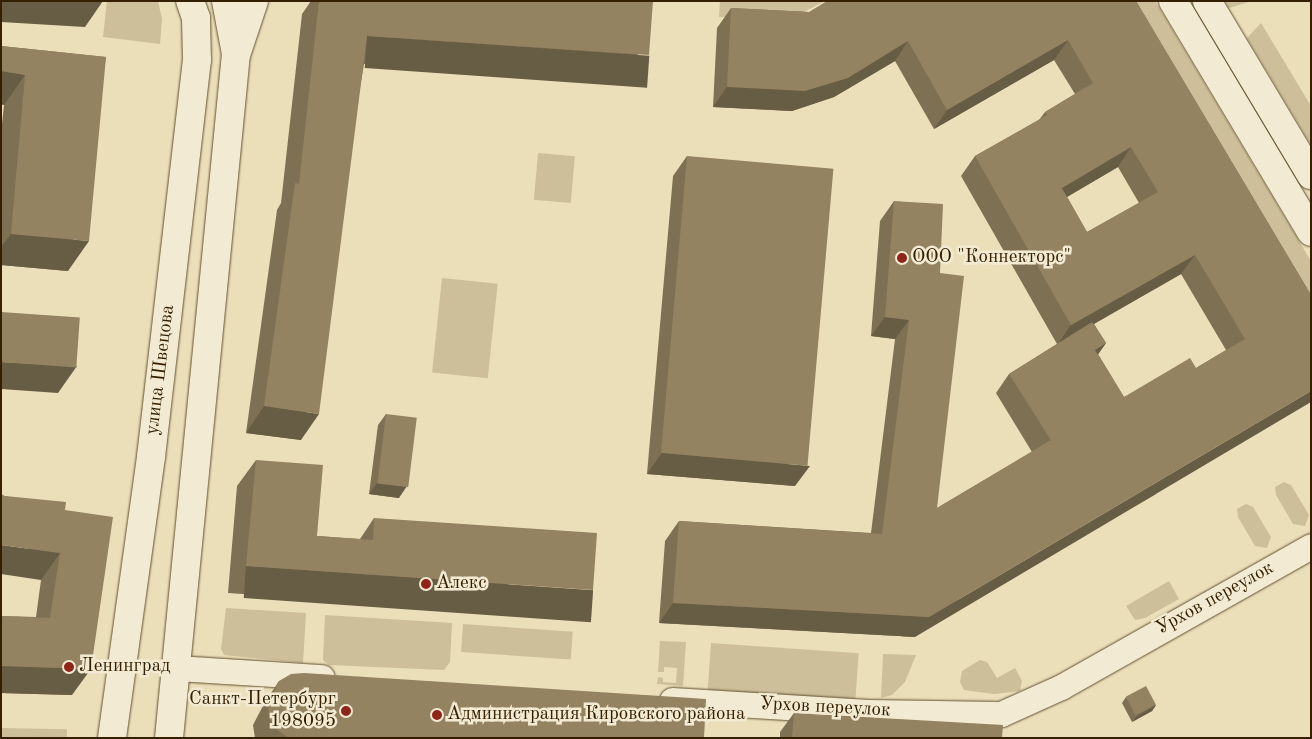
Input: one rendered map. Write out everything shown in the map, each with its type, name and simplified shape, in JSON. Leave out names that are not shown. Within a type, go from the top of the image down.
[{"type":"street","name":"улица Швецова","points":[[112,738],[151,457],[197,60],[196,18],[190,1]]},
{"type":"street","points":[[226,1],[236,54]]},
{"type":"street","points":[[169,738],[236,54],[254,1]]},
{"type":"street","points":[[1173,1],[1311,232]]},
{"type":"street","points":[[1207,1],[1311,175]]},
{"type":"street","name":"Урхов переулок","points":[[650,698],[868,712],[1000,714],[1061,687],[1311,546]]},
{"type":"street","points":[[177,668],[349,679]]},
{"type":"shaded area","points":[[107,1],[158,1],[162,19],[160,44],[103,37]]},
{"type":"shaded area","points":[[720,1],[825,1],[788,20],[719,17]]},
{"type":"shaded area","points":[[1129,1],[1155,1],[1311,261],[1311,305]]},
{"type":"shaded area","points":[[1225,1],[1249,1],[1249,2],[1229,8]]},
{"type":"shaded area","points":[[1261,23],[1311,106],[1311,145],[1247,38]]},
{"type":"shaded area","points":[[538,153],[575,156],[571,203],[534,200]]},
{"type":"shaded area","points":[[442,278],[498,284],[488,378],[432,372]]},
{"type":"shaded area","points":[[1284,482],[1291,485],[1309,515],[1305,526],[1293,524],[1276,495],[1275,487]]},
{"type":"shaded area","points":[[1246,504],[1253,507],[1271,537],[1267,548],[1255,546],[1238,517],[1237,509]]},
{"type":"shaded area","points":[[1169,581],[1179,599],[1145,618],[1135,620],[1126,606]]},
{"type":"shaded area","points":[[226,608],[306,613],[303,663],[224,655],[221,649]]},
{"type":"shaded area","points":[[325,615],[452,623],[450,662],[444,670],[329,665],[323,660]]},
{"type":"shaded area","points":[[463,624],[573,632],[571,660],[461,652]]},
{"type":"shaded area","points":[[660,641],[686,642],[683,686],[657,684],[658,677],[663,678],[663,682],[676,683],[677,668],[664,667],[664,672],[658,672]]},
{"type":"shaded area","points":[[711,643],[859,653],[855,700],[708,690]]},
{"type":"shaded area","points":[[883,654],[916,655],[905,682],[892,695],[881,698]]},
{"type":"shaded area","points":[[980,660],[987,662],[997,678],[1015,668],[1022,681],[1020,691],[994,694],[964,690],[960,682],[962,671]]},
{"type":"shaded area","points":[[1,728],[67,729],[67,738],[1,738]]},
{"type":"building","points":[[319,1],[653,1],[649,55],[367,36],[319,414],[264,406],[295,183],[299,184]]},
{"type":"building","points":[[827,1],[1136,1],[1311,295],[1311,391],[929,617],[673,603],[679,521],[882,534],[909,320],[885,317],[894,201],[943,204],[940,273],[964,276],[937,508],[1051,440],[1009,374],[1092,322],[1106,343],[1095,350],[1124,397],[1190,358],[1196,368],[1245,339],[1195,255],[1071,325],[975,156],[1047,115],[1045,112],[1093,83],[1068,40],[947,110],[908,41],[848,78],[805,91],[727,87],[731,8],[809,12]],"holes":[[[1131,147],[1158,192],[1087,232],[1062,188]]]},
{"type":"building","points":[[1,46],[106,57],[89,241],[11,234],[25,75],[1,71]]},
{"type":"building","points":[[687,156],[833,169],[807,466],[661,453]]},
{"type":"building","points":[[1,312],[80,318],[76,367],[1,362]]},
{"type":"building","points":[[386,414],[417,418],[408,487],[377,483]]},
{"type":"building","points":[[256,460],[323,465],[317,536],[373,540],[374,518],[597,533],[593,590],[246,566]]},
{"type":"building","points":[[1,494],[66,502],[65,510],[113,517],[91,669],[1,666],[1,616],[50,618],[60,553],[1,545]]},
{"type":"building","points":[[304,673],[706,699],[704,738],[287,737],[276,729],[269,718],[268,704],[279,681],[291,674]]},
{"type":"building","points":[[1146,686],[1156,705],[1136,715],[1126,697]]},
{"type":"building","points":[[794,713],[1003,725],[1002,738],[792,738]]},
{"type":"place","name":"ООО \"Коннекторс\"","points":[[902,258]]},
{"type":"place","name":"Алекс","points":[[426,584]]},
{"type":"place","name":"Ленинград","points":[[69,667]]},
{"type":"place","name":"Санкт-Петербург 198095","points":[[346,711]]},
{"type":"place","name":"Администрация Кировского района","points":[[437,715]]}]
